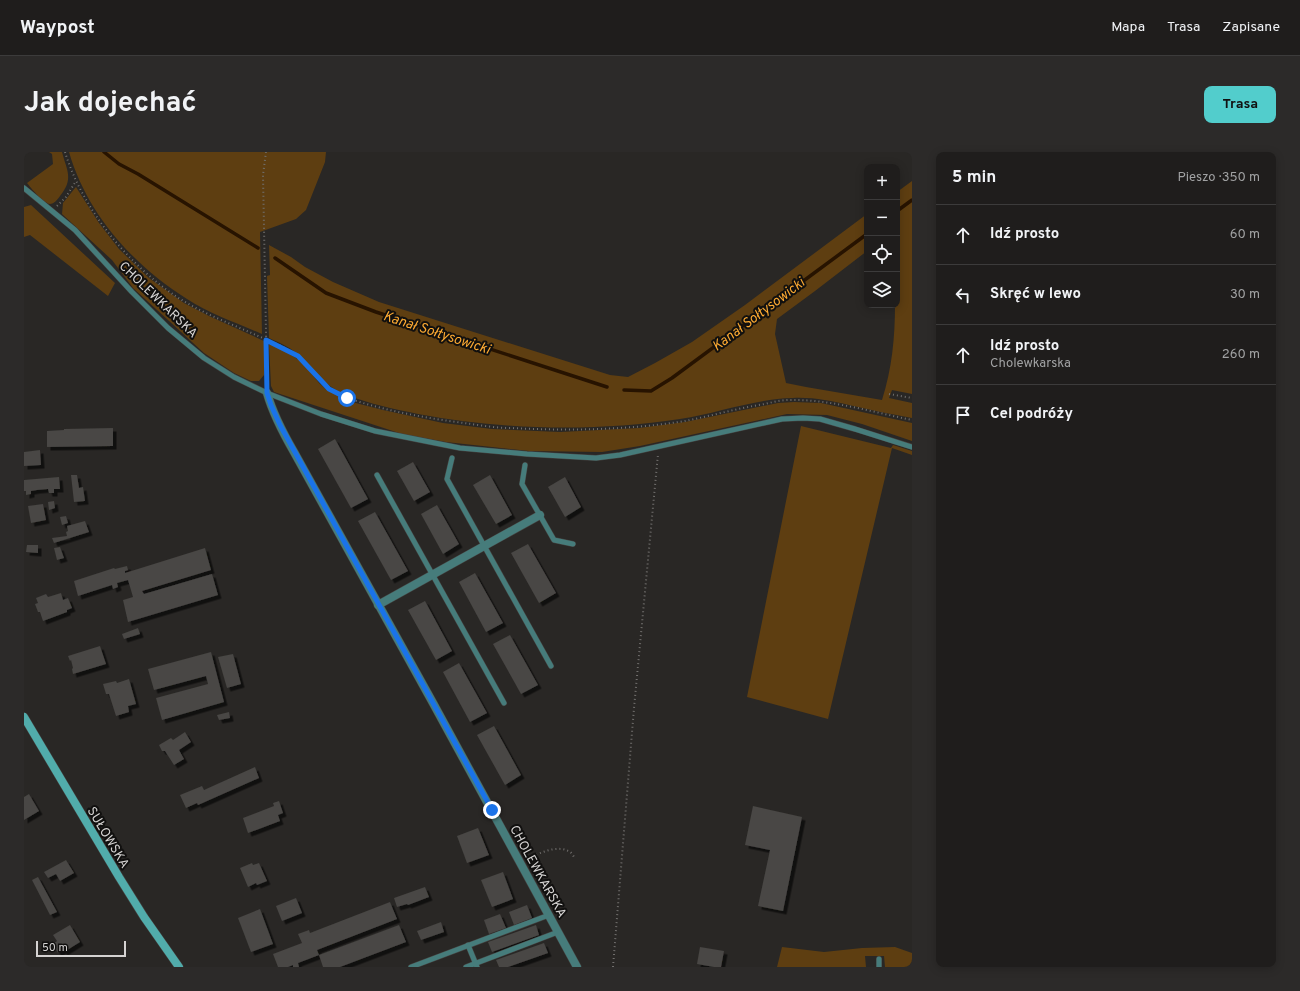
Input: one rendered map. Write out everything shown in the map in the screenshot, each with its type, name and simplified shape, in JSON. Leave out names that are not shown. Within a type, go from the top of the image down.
[{"type":"main road","name":"SUŁOWSKA","points":[[24,717],[123,884],[178,967]]},
{"type":"street","name":"CHOLEWKARSKA","points":[[267,393],[276,418],[290,445],[550,914],[577,967]]},
{"type":"street","points":[[378,605],[540,515]]},
{"type":"lane","name":"CHOLEWKARSKA","points":[[24,188],[75,230],[132,292],[168,328],[204,358],[234,377],[267,393]]},
{"type":"lane","points":[[267,393],[321,414],[375,431],[460,448],[527,454],[596,458],[620,455],[782,419],[803,418],[820,419],[912,447]]},
{"type":"lane","points":[[452,458],[447,479],[551,666]]},
{"type":"lane","points":[[525,464],[522,484],[554,540],[573,544]]},
{"type":"lane","points":[[377,475],[504,703]]},
{"type":"lane","points":[[411,967],[550,914]]},
{"type":"lane","points":[[466,967],[476,965],[558,932]]},
{"type":"lane","points":[[468,945],[476,965]]},
{"type":"lane","points":[[879,959],[879,967]]},
{"type":"path","points":[[64,152],[76,181],[97,217],[124,252],[155,280],[175,295],[200,309],[298,356],[329,389],[347,398],[382,409],[456,422],[510,428],[608,428],[644,426],[684,420],[786,400],[832,404],[912,420]]},
{"type":"path","points":[[266,152],[263,175],[267,393]]},
{"type":"path","points":[[52,212],[66,197],[76,181]]},
{"type":"path","points":[[889,394],[912,398]]},
{"type":"path","points":[[613,967],[635,700],[658,461]]},
{"type":"path","points":[[520,862],[537,854],[562,849],[570,852],[575,859]]},
{"type":"shaded area","points":[[49,152],[62,152],[68,175],[67,185],[64,190],[56,201],[50,204],[34,192],[27,183],[53,164],[52,154]]},
{"type":"shaded area","points":[[69,152],[326,152],[325,162],[306,210],[296,219],[260,232],[262,334],[214,314],[187,299],[148,270],[131,254],[114,236],[87,196],[77,175]]},
{"type":"shaded area","points":[[912,181],[912,394],[892,390],[889,398],[912,403],[912,418],[828,401],[800,398],[764,401],[680,419],[615,426],[516,426],[450,419],[382,406],[340,392],[327,384],[294,351],[269,338],[267,276],[270,275],[269,245],[333,282],[379,302],[610,375],[628,377],[692,342],[745,305],[864,216],[864,253],[777,319],[775,334],[786,383],[882,400],[891,365],[894,341],[895,308],[900,308],[900,190]]},
{"type":"shaded area","points":[[76,187],[99,223],[119,249],[149,278],[184,303],[264,341],[264,375],[259,381],[251,381],[234,373],[204,353],[133,288],[112,260],[62,214],[63,203]]},
{"type":"shaded area","points":[[31,205],[115,283],[108,296],[30,235],[24,237],[24,207]]},
{"type":"shaded area","points":[[271,343],[305,365],[319,383],[327,390],[348,401],[443,423],[492,429],[560,432],[639,428],[685,422],[778,403],[821,403],[912,423],[912,441],[862,424],[827,415],[787,414],[640,446],[602,452],[529,451],[446,442],[402,434],[274,392],[271,386],[269,345]]},
{"type":"shaded area","points":[[801,426],[891,448],[893,445],[912,451],[912,455],[892,448],[828,719],[747,697]]},
{"type":"shaded area","points":[[782,947],[824,952],[862,948],[895,947],[912,953],[912,967],[885,967],[884,956],[865,956],[866,967],[777,967]]},
{"type":"building","points":[[113,428],[113,446],[47,447],[47,431],[64,429]]},
{"type":"building","points":[[335,439],[368,499],[351,508],[318,449]]},
{"type":"building","points":[[40,450],[41,465],[24,466],[24,452]]},
{"type":"building","points":[[413,462],[430,492],[414,501],[397,471]]},
{"type":"building","points":[[71,475],[77,475],[79,488],[83,487],[85,501],[74,502]]},
{"type":"building","points":[[490,475],[512,515],[496,524],[473,485]]},
{"type":"building","points":[[59,477],[60,489],[54,489],[54,493],[49,493],[48,489],[31,491],[31,494],[26,495],[26,491],[24,491],[24,480]]},
{"type":"building","points":[[565,477],[581,507],[565,517],[548,487]]},
{"type":"building","points":[[54,501],[55,508],[49,510],[48,502]]},
{"type":"building","points":[[43,504],[46,520],[31,523],[28,506]]},
{"type":"building","points":[[437,505],[459,544],[443,554],[421,514]]},
{"type":"building","points":[[375,512],[408,571],[391,580],[358,521]]},
{"type":"building","points":[[66,516],[68,523],[62,525],[60,517]]},
{"type":"building","points":[[85,521],[89,532],[54,543],[52,538],[67,536],[67,526]]},
{"type":"building","points":[[528,544],[556,593],[539,603],[511,553]]},
{"type":"building","points":[[27,545],[38,545],[38,553],[26,552]]},
{"type":"building","points":[[60,547],[64,558],[57,560],[54,548]]},
{"type":"building","points":[[205,548],[211,570],[142,591],[144,594],[212,574],[218,595],[128,622],[123,600],[133,597],[128,580],[117,583],[118,587],[113,589],[112,585],[78,596],[74,581],[114,568],[127,566],[128,570],[125,571],[125,573]]},
{"type":"building","points":[[475,573],[503,623],[486,632],[459,582]]},
{"type":"building","points":[[61,593],[63,600],[68,598],[72,608],[67,610],[67,612],[43,621],[35,604],[38,603],[36,598],[46,594],[48,597]]},
{"type":"building","points":[[425,601],[452,651],[436,660],[408,610]]},
{"type":"building","points":[[138,628],[140,634],[124,639],[122,634]]},
{"type":"building","points":[[510,635],[538,685],[521,694],[493,644]]},
{"type":"building","points":[[100,646],[106,664],[73,674],[71,660],[70,661],[68,656]]},
{"type":"building","points":[[211,652],[224,702],[162,720],[156,698],[208,684],[206,676],[154,690],[148,669]]},
{"type":"building","points":[[233,654],[241,684],[227,688],[218,657]]},
{"type":"building","points":[[459,663],[487,713],[470,722],[443,672]]},
{"type":"building","points":[[129,679],[136,704],[128,706],[129,712],[116,716],[109,694],[106,694],[103,684],[116,681],[117,683]]},
{"type":"building","points":[[229,712],[230,718],[219,720],[217,715]]},
{"type":"building","points":[[494,726],[521,775],[505,785],[477,735]]},
{"type":"building","points":[[185,732],[191,742],[179,750],[184,759],[174,765],[159,745],[171,738],[173,740]]},
{"type":"building","points":[[255,767],[259,778],[198,805],[197,803],[186,808],[180,795],[202,786],[204,790]]},
{"type":"building","points":[[29,794],[39,811],[24,820],[24,797]]},
{"type":"building","points":[[279,801],[283,813],[278,815],[280,821],[248,833],[243,818],[274,806],[273,803]]},
{"type":"building","points":[[753,806],[802,817],[783,911],[758,906],[770,850],[745,845]]},
{"type":"building","points":[[478,828],[489,855],[467,863],[457,836]]},
{"type":"building","points":[[66,860],[74,873],[60,881],[56,874],[48,878],[44,872]]},
{"type":"building","points":[[252,863],[253,865],[259,863],[267,881],[257,885],[256,883],[248,887],[240,868]]},
{"type":"building","points":[[503,872],[513,899],[492,907],[481,880]]},
{"type":"building","points":[[38,877],[57,912],[50,915],[32,880]]},
{"type":"building","points":[[425,887],[429,897],[408,905],[397,907],[394,898]]},
{"type":"building","points":[[296,898],[302,913],[282,921],[276,906]]},
{"type":"building","points":[[390,902],[397,919],[317,950],[319,955],[298,963],[299,967],[293,967],[293,965],[288,967],[278,967],[273,954],[302,943],[298,934],[309,930],[310,933]]},
{"type":"building","points":[[527,905],[532,918],[514,925],[509,912]]},
{"type":"building","points":[[260,909],[273,944],[251,952],[238,918]]},
{"type":"building","points":[[500,914],[506,928],[489,934],[484,920]]},
{"type":"building","points":[[441,922],[444,932],[421,940],[417,931]]},
{"type":"building","points":[[70,925],[80,942],[64,952],[63,950],[58,953],[53,944],[57,941],[53,935]]},
{"type":"building","points":[[399,925],[406,942],[340,967],[323,967],[319,955]]},
{"type":"building","points":[[536,925],[539,935],[492,952],[488,942]]},
{"type":"building","points":[[544,943],[548,953],[508,967],[499,967],[496,960]]},
{"type":"building","points":[[700,947],[724,951],[721,967],[697,964]]},
{"type":"waterway","name":"Kanał Sołtysowicki","points":[[104,152],[119,164],[138,174],[258,248]]},
{"type":"waterway","name":"Kanał Sołtysowicki","points":[[900,209],[912,200]]},
{"type":"waterway","name":"Kanał Sołtysowicki","points":[[624,390],[651,391],[672,378],[864,236]]},
{"type":"waterway","name":"Kanał Sołtysowicki","points":[[275,258],[326,293],[376,312],[607,387]]},
{"type":"route","points":[[347,398],[329,389],[298,356],[266,340],[267,393],[280,425],[492,810]]}]
